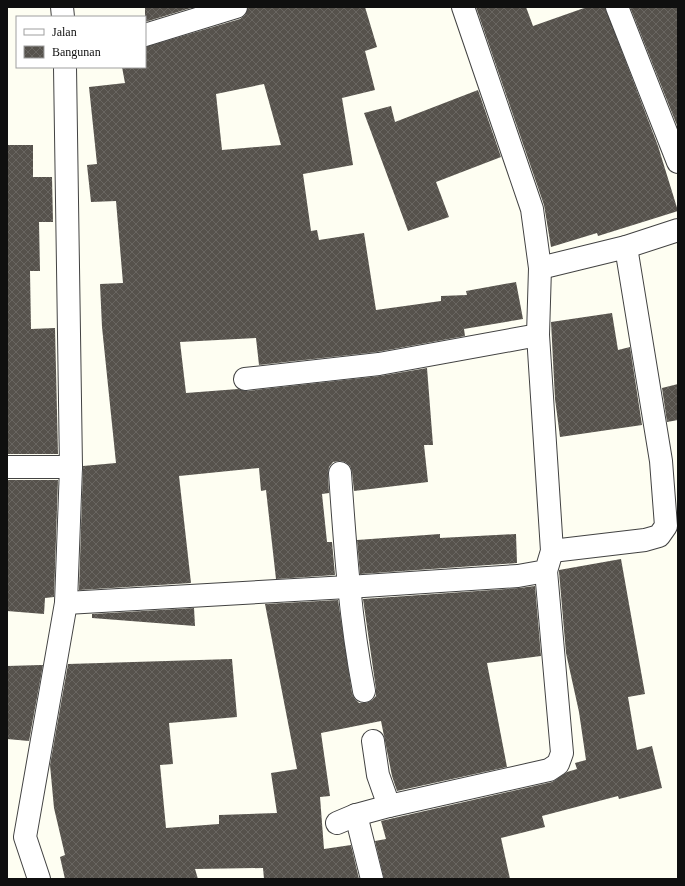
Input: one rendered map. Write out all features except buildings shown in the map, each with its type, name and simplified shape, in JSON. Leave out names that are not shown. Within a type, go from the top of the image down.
[{"type":"street","points":[[146,35],[236,7]]},
{"type":"street","points":[[372,879],[347,819],[389,806],[549,770],[558,764],[562,753],[549,561],[538,335],[540,268],[532,209],[463,7]]},
{"type":"street","points":[[618,7],[676,150]]},
{"type":"street","points":[[39,879],[16,838],[66,603],[72,467],[64,68]]},
{"type":"street","points":[[540,268],[626,247],[678,230]]},
{"type":"street","points":[[66,603],[518,576],[549,561],[659,536],[666,526],[661,461],[626,247]]},
{"type":"street","points":[[245,379],[379,364],[538,335]]},
{"type":"street","points":[[7,467],[72,467]]},
{"type":"street","points":[[340,473],[348,587],[356,651],[364,691]]},
{"type":"street","points":[[374,741],[378,774],[389,806]]}]
